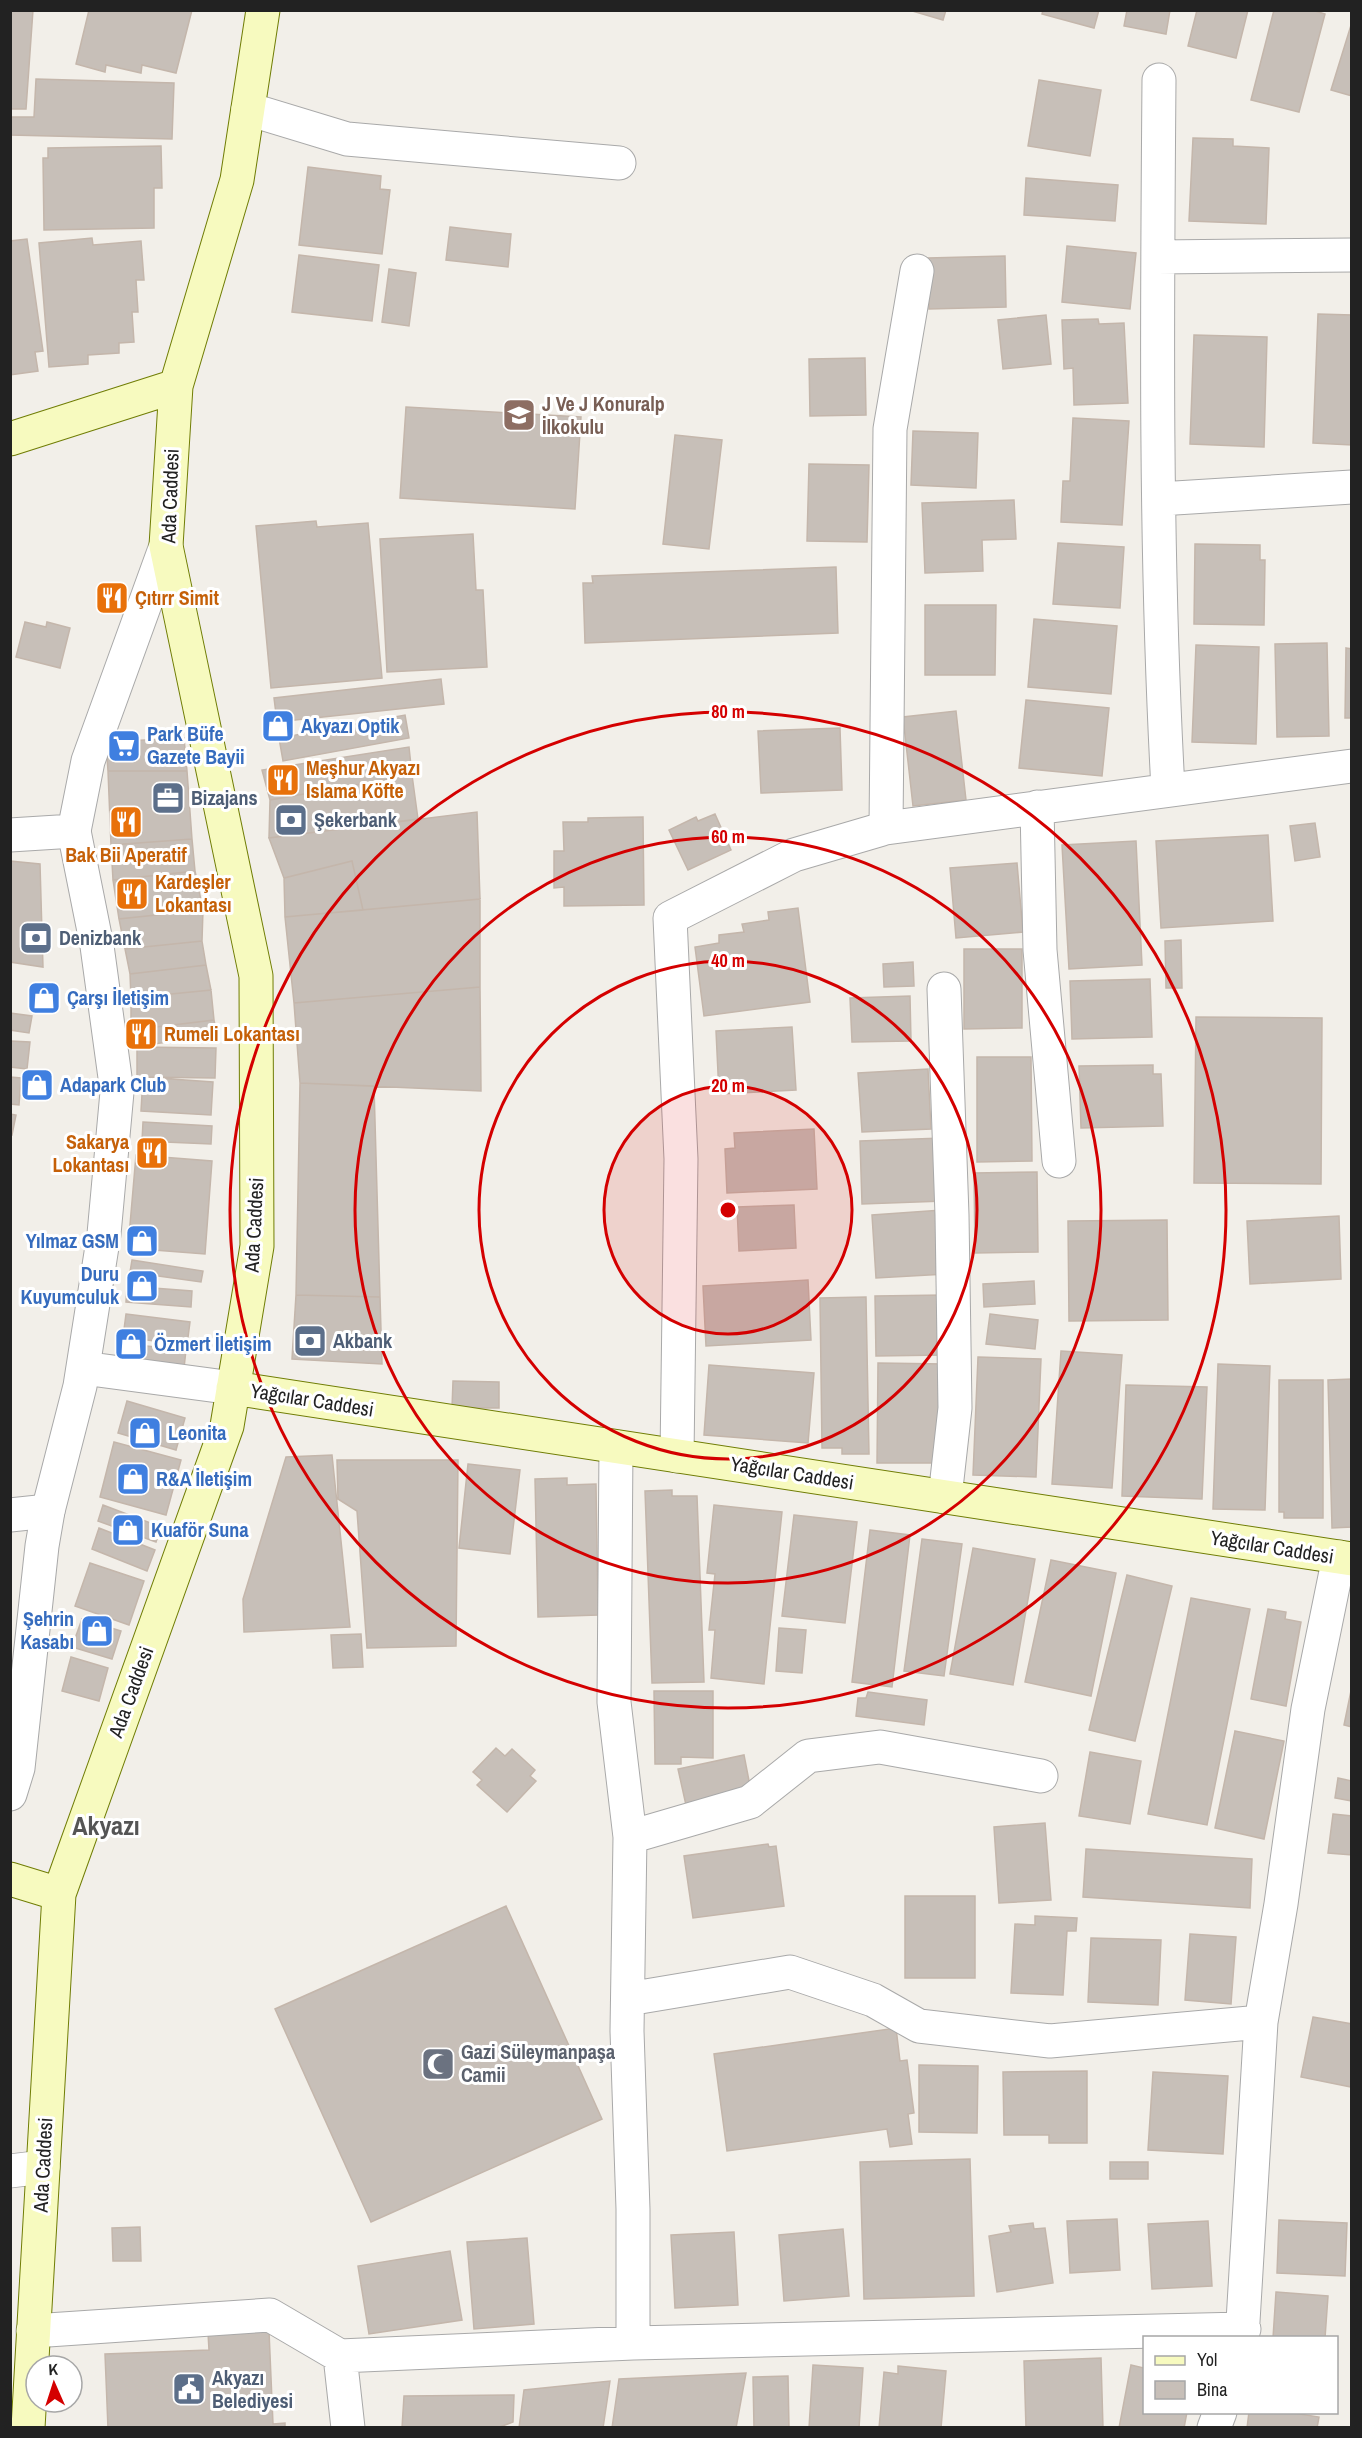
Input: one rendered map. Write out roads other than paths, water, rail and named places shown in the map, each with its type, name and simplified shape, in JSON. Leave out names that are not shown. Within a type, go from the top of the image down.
[{"type":"main road","name":"Ada Caddesi","points":[[28,2427],[58,1894],[227,1426],[257,1246],[256,976],[166,546],[176,386],[237,180],[263,10]]},
{"type":"main road","points":[[10,439],[176,386]]},
{"type":"main road","name":"Yağcılar Caddesi","points":[[233,1388],[1345,1558]]},
{"type":"main road","points":[[10,1878],[58,1894]]},
{"type":"street","points":[[1159,80],[1159,499],[1162,670],[1168,789]]},
{"type":"street","points":[[248,108],[347,139],[619,163]]},
{"type":"street","points":[[1158,257],[1352,255]]},
{"type":"street","points":[[886,828],[890,429],[917,271]]},
{"type":"street","points":[[1159,499],[1352,487]]},
{"type":"street","points":[[10,1794],[18,1768],[42,1546],[48,1511],[82,1368],[104,1234],[117,1092],[97,946],[74,831],[88,761],[166,546]]},
{"type":"street","points":[[677,1456],[681,1159],[670,918],[794,855],[886,828],[1352,766]]},
{"type":"street","points":[[1037,807],[1040,950],[1059,1161]]},
{"type":"street","points":[[10,835],[74,831]]},
{"type":"street","points":[[944,989],[952,1215],[955,1408],[945,1497]]},
{"type":"street","points":[[82,1368],[233,1388]]},
{"type":"street","points":[[616,1447],[614,1702],[630,1837],[628,1999],[633,2343]]},
{"type":"street","points":[[10,1515],[48,1511]]},
{"type":"street","points":[[33,2331],[270,2315],[340,2356],[633,2343],[1243,2333],[1261,2022],[1281,1904],[1308,1708],[1345,1558]]},
{"type":"street","points":[[630,1837],[750,1802],[808,1756],[880,1747],[1041,1776]]},
{"type":"street","points":[[628,1999],[790,1972],[873,2000],[919,2026],[1050,2041],[1261,2022]]},
{"type":"street","points":[[10,2171],[43,2167]]},
{"type":"street","points":[[340,2356],[348,2427]]},
{"type":"place","name":"J Ve J Konuralp İlkokulu","points":[[519,415]]},
{"type":"place","name":"Çıtırr Simit","points":[[112,598]]},
{"type":"place","name":"Akyazı Optik","points":[[278,726]]},
{"type":"place","name":"Park Büfe Gazete Bayii","points":[[124,746]]},
{"type":"place","name":"Meşhur Akyazı Islama Köfte","points":[[283,780]]},
{"type":"place","name":"Bizajans","points":[[168,798]]},
{"type":"place","name":"Şekerbank","points":[[291,820]]},
{"type":"place","name":"Bak Bii Aperatif","points":[[126,822]]},
{"type":"place","name":"Kardeşler Lokantası","points":[[132,894]]},
{"type":"place","name":"Denizbank","points":[[36,938]]},
{"type":"place","name":"Çarşı İletişim","points":[[44,998]]},
{"type":"place","name":"Rumeli Lokantası","points":[[141,1034]]},
{"type":"place","name":"Adapark Club","points":[[37,1085]]},
{"type":"place","name":"Sakarya Lokantası","points":[[152,1153]]},
{"type":"place","name":"Yılmaz GSM","points":[[142,1241]]},
{"type":"place","name":"Duru Kuyumculuk","points":[[142,1286]]},
{"type":"place","name":"Akbank","points":[[310,1341]]},
{"type":"place","name":"Özmert İletişim","points":[[131,1344]]},
{"type":"place","name":"Leonita","points":[[145,1433]]},
{"type":"place","name":"R&A İletişim","points":[[133,1479]]},
{"type":"place","name":"Kuaför Suna","points":[[128,1530]]},
{"type":"place","name":"Şehrin Kasabı","points":[[97,1631]]},
{"type":"place","name":"Gazi Süleymanpaşa Camii","points":[[438,2064]]},
{"type":"place","name":"Akyazı Belediyesi","points":[[189,2389]]},
{"type":"district","name":"Akyazı","points":[[106,1826]]}]
